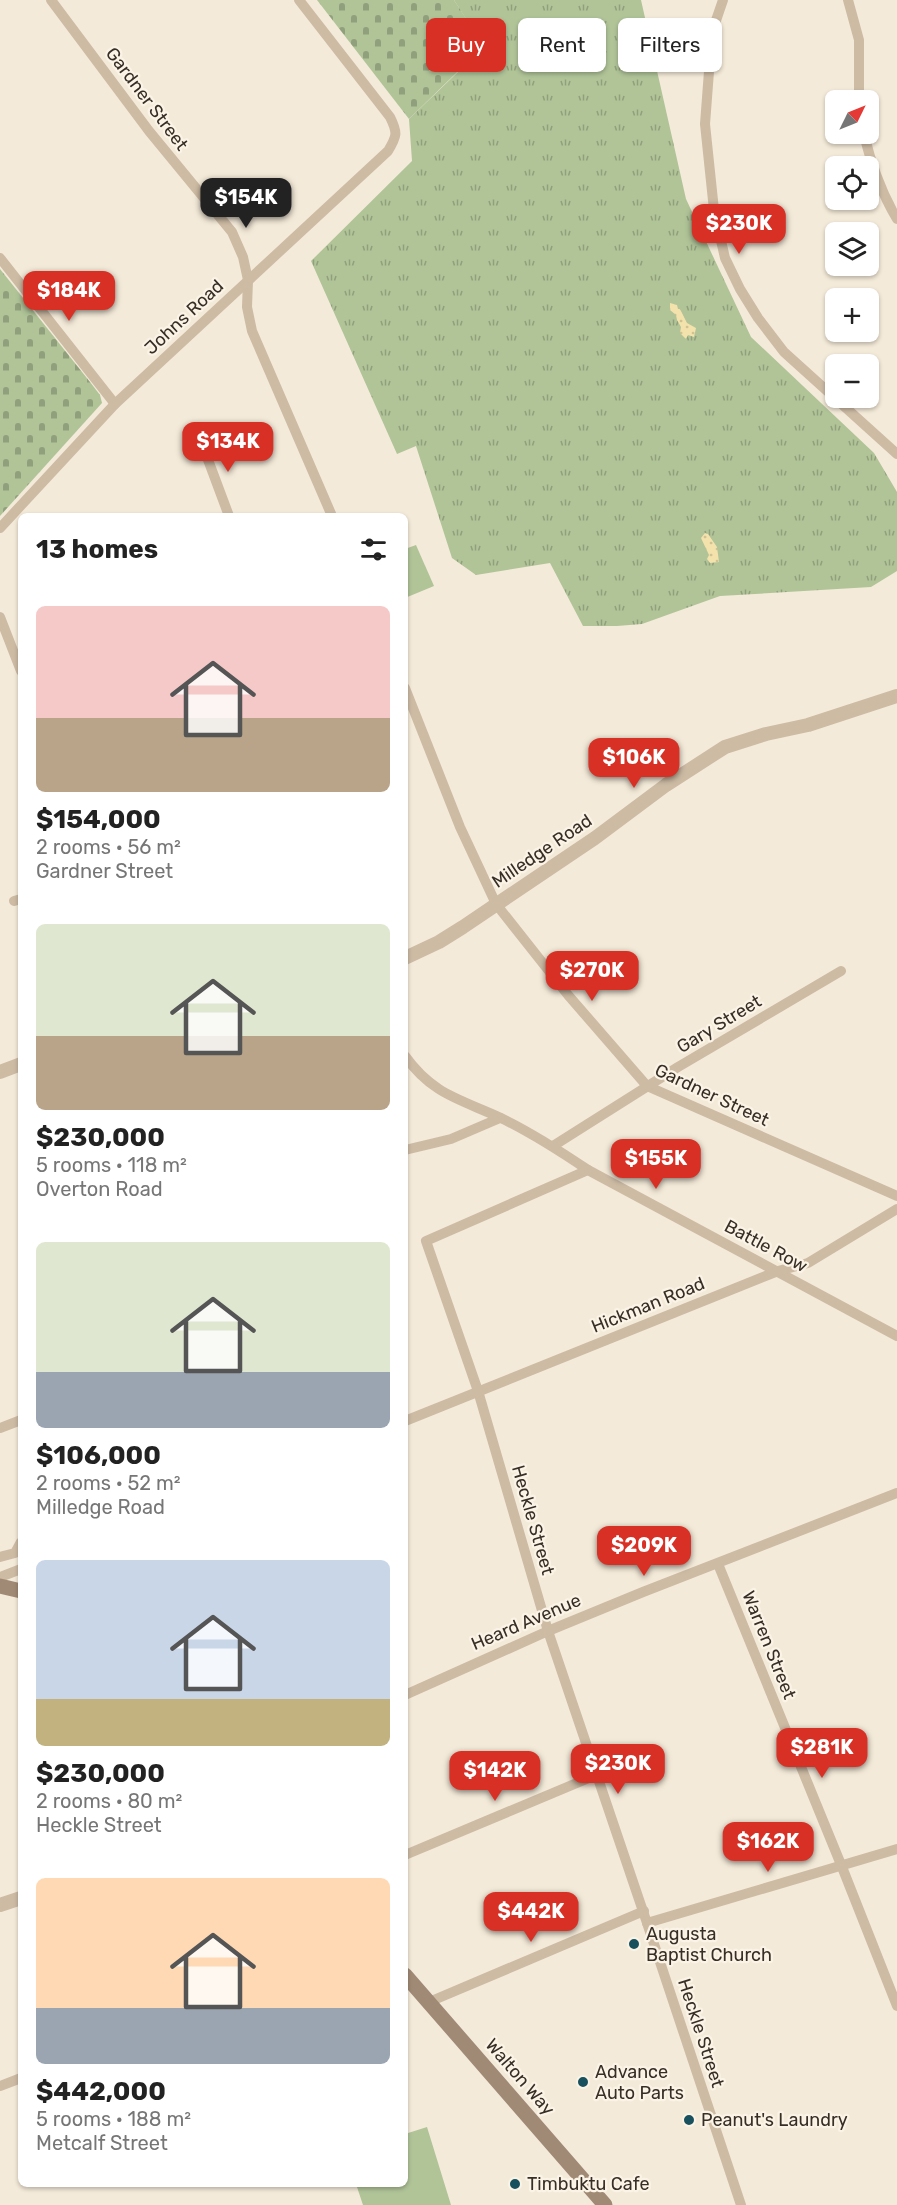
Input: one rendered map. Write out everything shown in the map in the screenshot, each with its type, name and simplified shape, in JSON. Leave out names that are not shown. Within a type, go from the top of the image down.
[{"type":"main road","points":[[2,1579],[18,1589]]},
{"type":"main road","name":"Walton Way","points":[[408,1978],[605,2205]]},
{"type":"street","name":"Gardner Street","points":[[51,0],[149,131],[232,232],[243,257],[248,280],[247,307],[252,331],[331,513]]},
{"type":"street","name":"Johns Road","points":[[0,528],[115,404],[388,151],[396,137],[395,127],[390,117],[299,0]]},
{"type":"street","points":[[723,0],[712,32],[705,124],[714,210],[725,258],[746,298],[784,352],[897,454]]},
{"type":"street","points":[[848,0],[859,40],[859,90]]},
{"type":"street","points":[[866,144],[883,196],[897,219]]},
{"type":"street","points":[[0,258],[115,404]]},
{"type":"street","points":[[201,441],[228,513]]},
{"type":"street","points":[[0,617],[18,663]]},
{"type":"street","name":"Gardner Street","points":[[408,696],[456,817],[496,904],[568,995],[647,1086],[897,1196]]},
{"type":"street","name":"Milledge Road","points":[[408,957],[439,942],[595,838],[666,785],[725,747],[766,734],[808,725],[897,696]]},
{"type":"street","name":"Gary Street","points":[[553,1146],[647,1086],[841,971]]},
{"type":"street","name":"Battle Row","points":[[408,1060],[416,1072],[445,1094],[500,1118],[553,1146],[588,1170],[897,1336]]},
{"type":"street","points":[[0,1072],[18,1065]]},
{"type":"street","points":[[408,1149],[451,1138],[500,1118]]},
{"type":"street","points":[[478,1391],[426,1241],[588,1170]]},
{"type":"street","name":"Hickman Road","points":[[408,1420],[778,1271],[808,1263],[897,1209]]},
{"type":"street","name":"Heckle Street","points":[[478,1391],[548,1631],[741,2205]]},
{"type":"street","points":[[0,1428],[18,1421]]},
{"type":"street","name":"Heard Avenue","points":[[408,1694],[548,1631],[897,1493]]},
{"type":"street","points":[[2,1579],[3,1557],[15,1553],[18,1548]]},
{"type":"street","name":"Warren Street","points":[[718,1564],[897,2006]]},
{"type":"street","points":[[2,1579],[18,1571]]},
{"type":"street","points":[[408,1854],[596,1775]]},
{"type":"street","points":[[647,1923],[897,1849]]},
{"type":"street","points":[[0,1905],[18,1899]]},
{"type":"street","points":[[429,2002],[644,1911]]},
{"type":"street","points":[[0,2086],[18,2080]]},
{"type":"green space","points":[[317,0],[454,0],[466,18],[426,18],[426,72],[457,72],[409,119]]},
{"type":"green space","points":[[454,0],[641,0],[645,18],[618,18],[618,72],[657,72],[686,199],[751,337],[874,453],[897,492],[897,571],[871,587],[720,596],[642,624],[583,626],[550,563],[476,575],[452,558],[416,446],[397,454],[311,261],[412,161],[409,119],[458,72],[506,72],[506,18],[465,18]]},
{"type":"green space","points":[[0,269],[100,395],[102,403],[0,516]]},
{"type":"green space","points":[[416,545],[434,586],[408,597],[408,548]]},
{"type":"green space","points":[[427,2127],[451,2205],[363,2205],[357,2187],[408,2187],[408,2133]]},
{"type":"sand","points":[[670,303],[677,305],[687,323],[696,328],[694,337],[688,335],[686,339],[680,333],[681,327],[676,315],[670,310]]},
{"type":"sand","points":[[705,533],[717,547],[719,562],[710,563],[707,559],[709,555],[701,538]]},
{"type":"place","name":"Augusta Baptist Church","points":[[634,1944]]},
{"type":"place","name":"Advance Auto Parts","points":[[583,2082]]},
{"type":"place","name":"Peanut's Laundry","points":[[689,2120]]},
{"type":"place","name":"Timbuktu Cafe","points":[[515,2184]]}]
